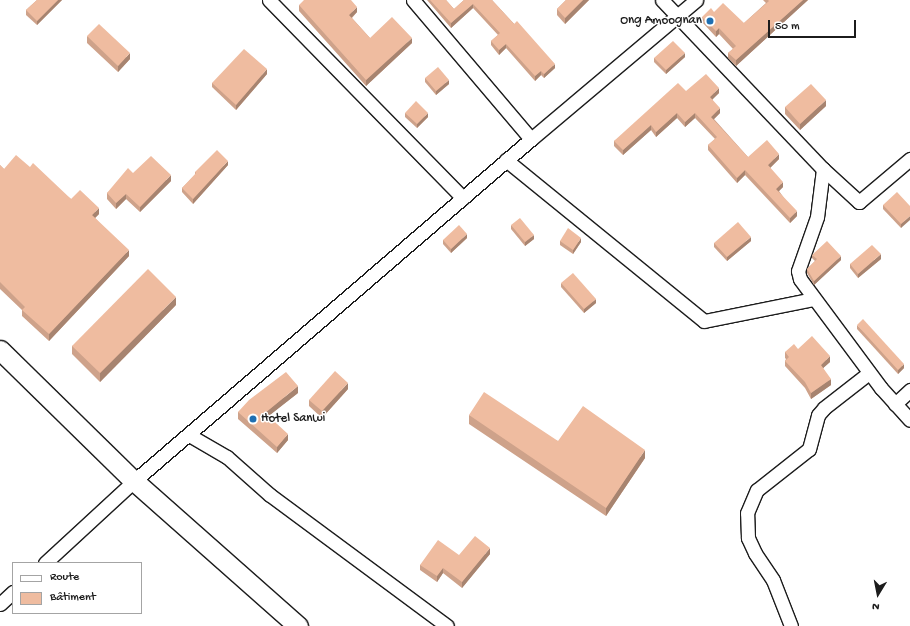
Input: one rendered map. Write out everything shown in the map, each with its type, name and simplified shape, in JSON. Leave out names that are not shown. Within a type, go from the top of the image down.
[{"type":"street","points":[[268,0],[463,198]]},
{"type":"street","points":[[414,0],[531,139]]},
{"type":"street","points":[[662,0],[823,169],[859,202],[908,163]]},
{"type":"street","points":[[46,562],[134,481],[506,160],[696,0]]},
{"type":"street","points":[[506,160],[704,320],[813,299]]},
{"type":"street","points":[[823,169],[817,217],[798,271],[813,299],[870,373],[910,420]]},
{"type":"street","points":[[0,350],[134,481],[298,626]]},
{"type":"street","points":[[791,626],[773,580],[755,554],[748,538],[747,513],[757,490],[809,449],[818,415],[824,408],[870,373]]},
{"type":"street","points":[[895,404],[910,390]]},
{"type":"street","points":[[189,435],[227,457],[270,495],[447,626]]},
{"type":"street","points":[[0,604],[12,593]]},
{"type":"building","points":[[37,0],[58,0],[37,21],[26,10]]},
{"type":"building","points":[[304,0],[351,0],[357,7],[349,15],[370,38],[392,17],[412,38],[366,80],[299,5]]},
{"type":"building","points":[[430,0],[446,0],[454,9],[464,0],[492,0],[514,24],[517,21],[555,64],[544,74],[541,71],[535,76],[506,44],[499,50],[491,41],[500,33],[473,4],[451,23]]},
{"type":"building","points":[[566,0],[583,0],[565,18],[557,9]]},
{"type":"building","points":[[768,0],[803,0],[736,60],[728,53],[736,46],[719,28],[716,31],[702,17],[711,8],[714,12],[723,3],[744,23],[769,1]]},
{"type":"building","points":[[99,24],[130,53],[118,66],[87,36]]},
{"type":"building","points":[[673,41],[685,53],[666,70],[654,58]]},
{"type":"building","points":[[244,49],[267,69],[236,105],[212,83]]},
{"type":"building","points":[[438,67],[449,80],[436,91],[425,78]]},
{"type":"building","points":[[706,74],[719,88],[710,97],[720,108],[711,117],[748,157],[767,140],[779,154],[768,165],[783,182],[776,189],[797,211],[790,218],[745,170],[737,178],[708,145],[717,137],[695,113],[685,122],[677,113],[656,132],[651,125],[623,150],[614,141],[678,83],[686,91]]},
{"type":"building","points":[[811,84],[826,100],[800,124],[785,107]]},
{"type":"building","points":[[416,101],[428,113],[417,124],[405,113]]},
{"type":"building","points":[[217,150],[228,161],[193,199],[182,188],[196,173],[195,172]]},
{"type":"building","points":[[16,155],[30,167],[33,163],[71,199],[80,190],[99,208],[92,215],[129,250],[49,334],[22,310],[25,307],[0,282],[0,165],[4,169]]},
{"type":"building","points":[[151,156],[171,175],[140,207],[126,194],[116,203],[107,193],[128,168],[133,173]]},
{"type":"building","points":[[897,192],[910,206],[910,216],[901,224],[883,205]]},
{"type":"building","points":[[520,218],[534,235],[525,242],[511,225]]},
{"type":"building","points":[[738,222],[751,237],[727,257],[714,243]]},
{"type":"building","points":[[459,225],[467,234],[451,249],[443,240]]},
{"type":"building","points":[[568,228],[581,238],[573,250],[560,241]]},
{"type":"building","points":[[827,241],[841,256],[814,281],[807,269],[817,259],[812,255]]},
{"type":"building","points":[[872,245],[881,254],[858,274],[850,264]]},
{"type":"building","points":[[148,269],[176,297],[100,373],[72,346]]},
{"type":"building","points":[[573,273],[596,299],[584,309],[561,283]]},
{"type":"building","points":[[863,319],[904,364],[898,370],[857,325]]},
{"type":"building","points":[[812,336],[830,356],[821,365],[831,379],[811,393],[805,382],[785,361],[789,357],[785,352],[794,344],[798,349]]},
{"type":"building","points":[[335,371],[348,383],[322,411],[309,400]]},
{"type":"building","points":[[286,372],[298,386],[265,413],[288,434],[277,447],[238,412],[249,400]]},
{"type":"building","points":[[484,392],[558,441],[583,406],[645,450],[606,508],[469,415]]},
{"type":"building","points":[[475,536],[490,548],[462,582],[443,568],[437,576],[420,565],[438,540],[459,555]]},
{"type":"place","name":"Ong Amoognan","points":[[710,21]]},
{"type":"place","name":"Hotel Sanwi","points":[[253,419]]}]
